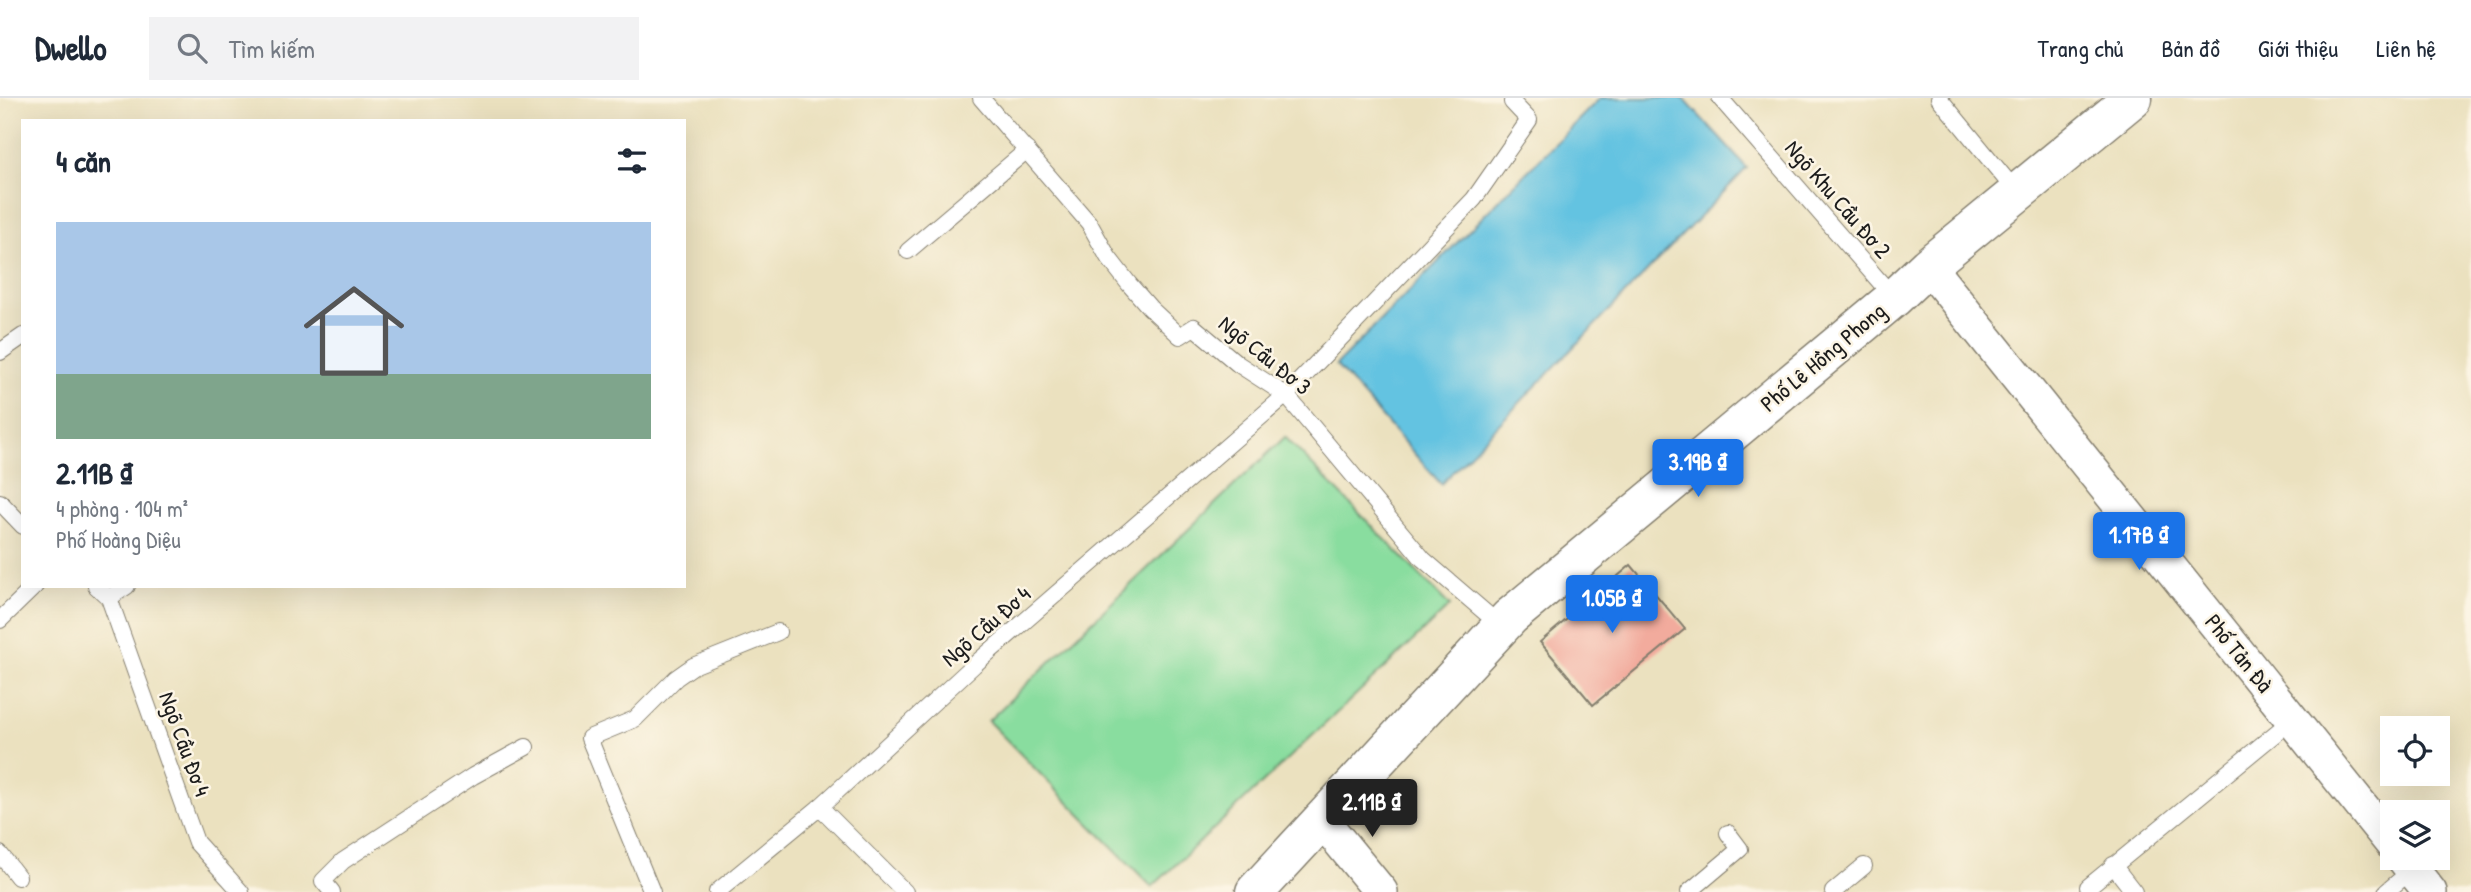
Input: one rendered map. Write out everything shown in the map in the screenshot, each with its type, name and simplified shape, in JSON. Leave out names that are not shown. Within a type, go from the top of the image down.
[{"type":"street","name":"Phố Lê Hồng Phong","points":[[1255,892],[1502,626],[1894,298],[1928,266],[2133,98]]},
{"type":"street","name":"Phố Tản Đà","points":[[1928,266],[2380,829]]},
{"type":"street","points":[[1322,820],[1381,892]]},
{"type":"lane","name":"Ngõ Cầu Đơ 3","points":[[981,98],[1089,223],[1108,257],[1150,308],[1180,335],[1194,327],[1238,364],[1286,395],[1423,559],[1502,626]]},
{"type":"lane","name":"Ngõ Cầu Đơ 4","points":[[717,892],[820,807],[974,665],[1286,395],[1474,199],[1529,120],[1513,102],[1513,98]]},
{"type":"lane","name":"Ngõ Khu Cầu Đơ 2","points":[[1720,98],[1894,298]]},
{"type":"lane","points":[[1939,98],[2018,194]]},
{"type":"lane","points":[[908,251],[1027,150]]},
{"type":"lane","points":[[0,352],[21,337]]},
{"type":"lane","points":[[0,502],[21,524]]},
{"type":"lane","points":[[0,620],[33,588]]},
{"type":"lane","name":"Ngõ Cầu Đơ 4","points":[[98,588],[109,598],[196,842],[241,892]]},
{"type":"lane","points":[[109,598],[124,588]]},
{"type":"lane","points":[[652,892],[589,738],[635,719],[676,677],[693,666],[778,632]]},
{"type":"lane","points":[[2088,887],[2292,720]]},
{"type":"lane","points":[[332,892],[323,881],[343,861],[473,776],[526,747]]},
{"type":"lane","points":[[820,807],[905,892]]},
{"type":"lane","points":[[1689,892],[1740,849],[1728,833]]},
{"type":"lane","points":[[0,854],[18,877]]},
{"type":"lane","points":[[2113,865],[2134,892]]},
{"type":"lane","points":[[1833,892],[1864,866]]},
{"type":"lane","points":[[2386,892],[2415,873]]},
{"type":"green space","points":[[1285,437],[1450,606],[1152,887],[988,721]]},
{"type":"water","points":[[1600,98],[1683,98],[1747,168],[1441,484],[1336,365]]},
{"type":"building","points":[[1631,565],[1685,629],[1593,705],[1540,642]]}]
